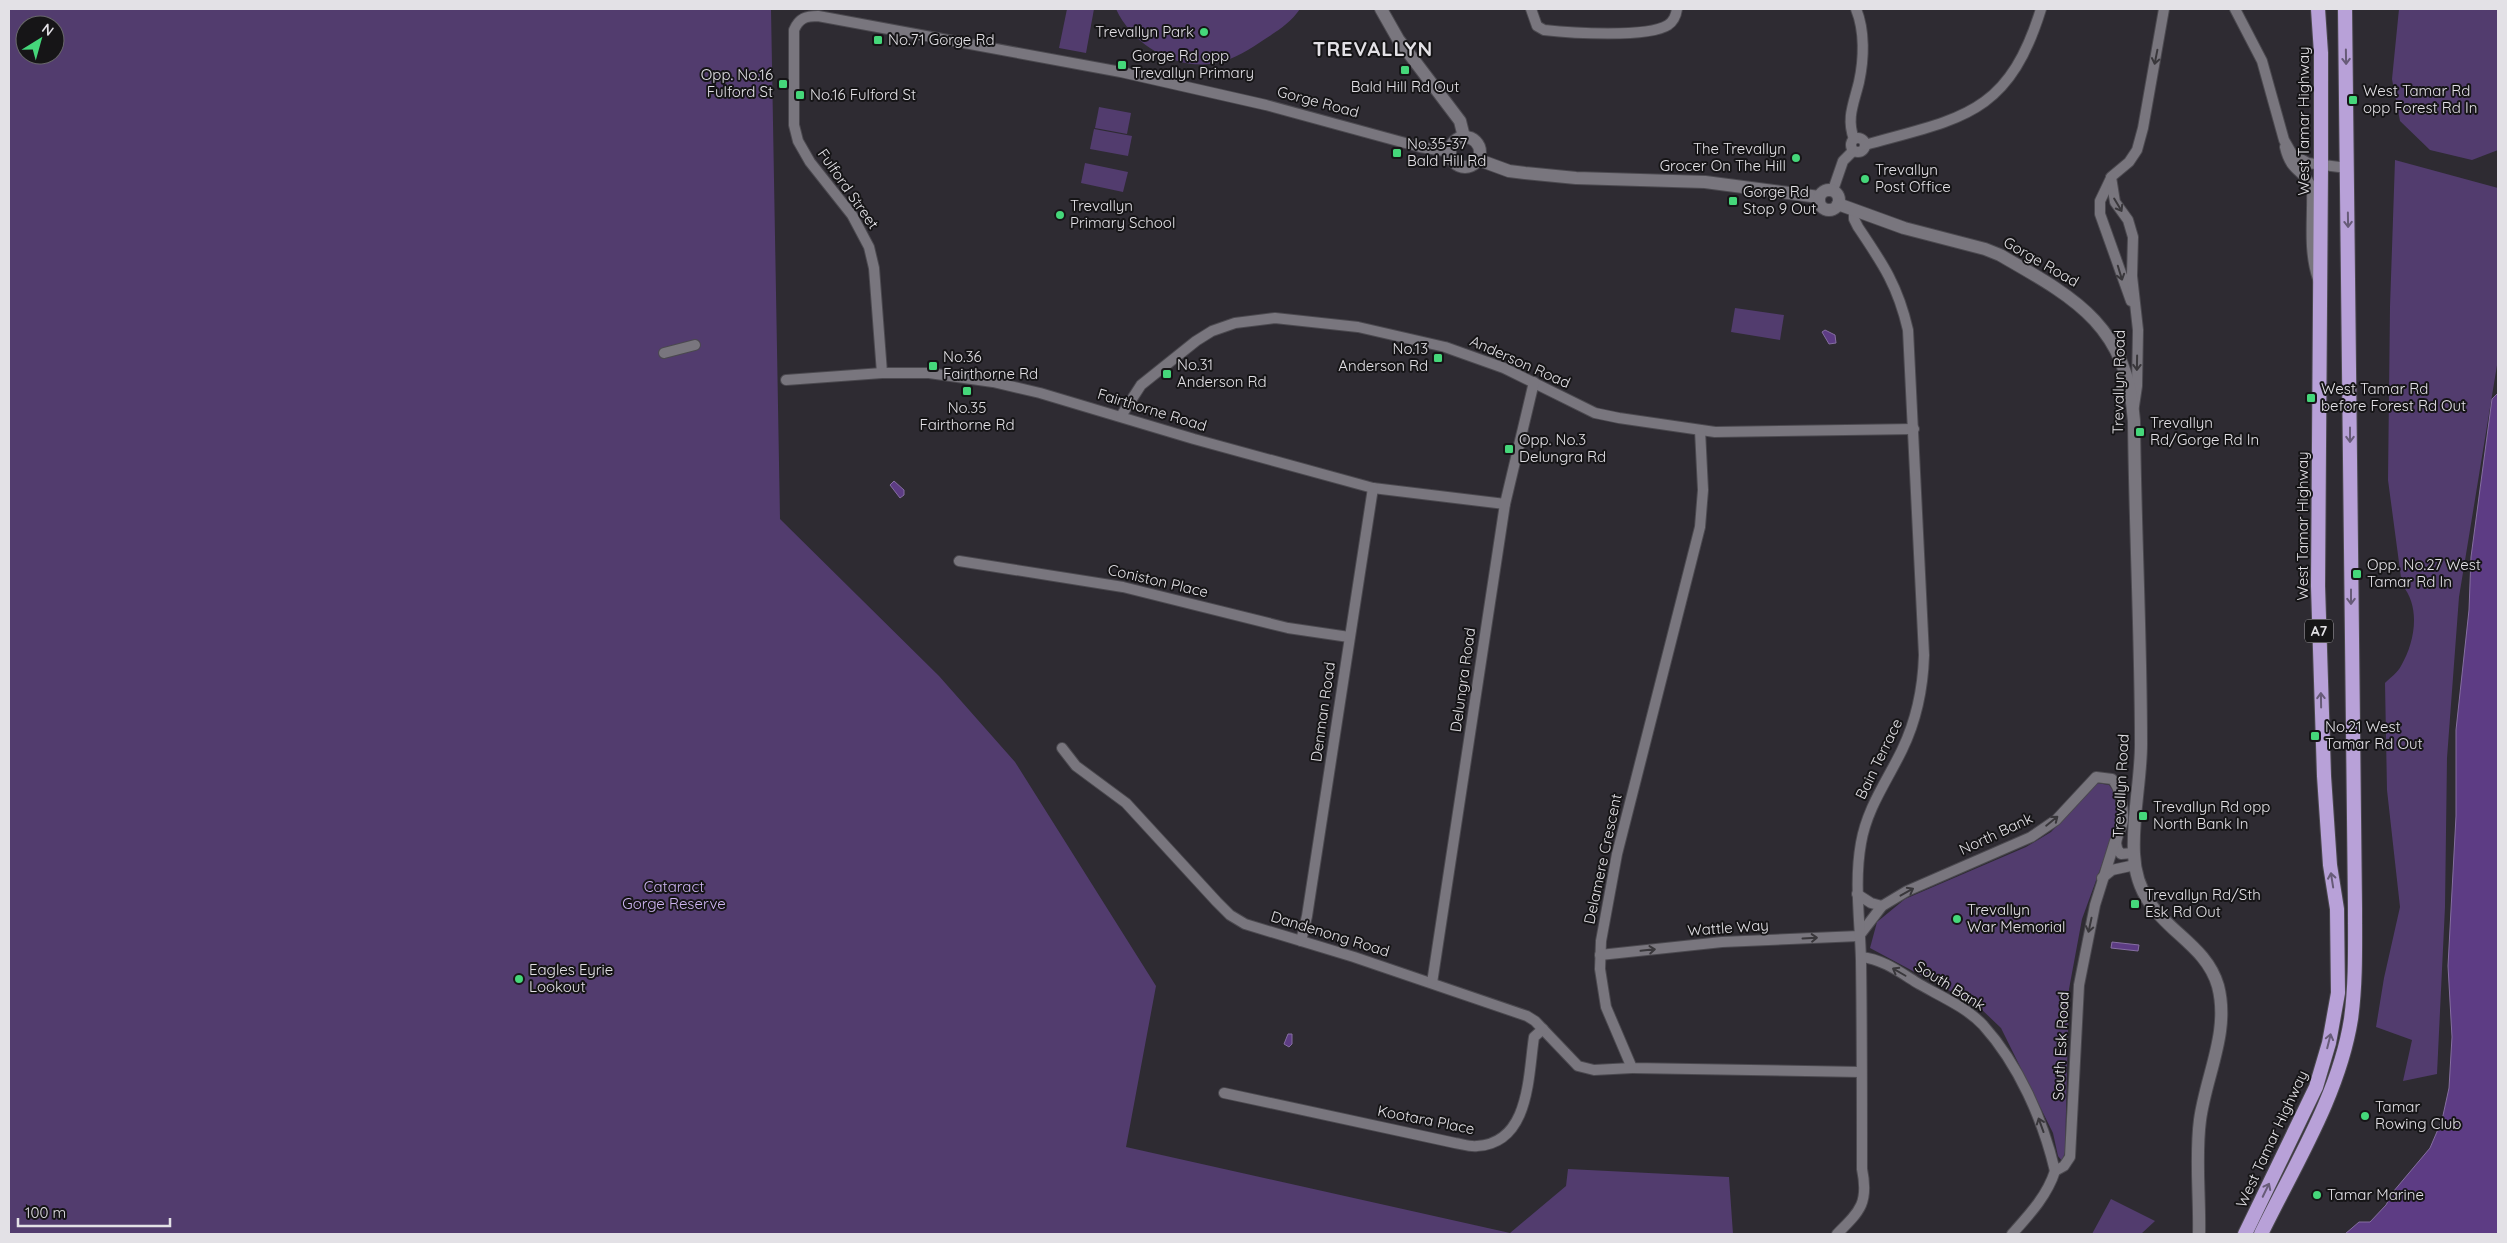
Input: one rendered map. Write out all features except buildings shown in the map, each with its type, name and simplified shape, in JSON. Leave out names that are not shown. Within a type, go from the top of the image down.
[{"type":"highway","name":"West Tamar Highway","points":[[2245,1234],[2316,1087],[2329,1043],[2338,993],[2337,910],[2330,865],[2321,702],[2318,586],[2321,53],[2318,9]]},
{"type":"highway","name":"West Tamar Highway","points":[[2262,1234],[2328,1095],[2344,1048],[2351,1019],[2353,992],[2355,918],[2346,9]]},
{"type":"street","points":[[1381,9],[1386,21],[1398,39],[1460,120],[1464,137]]},
{"type":"street","points":[[1531,9],[1537,26],[1544,30],[1639,33],[1666,26],[1674,20],[1677,9]]},
{"type":"street","points":[[1854,139],[1849,118],[1862,66],[1861,25],[1856,9]]},
{"type":"street","points":[[1852,150],[1860,152],[1865,145],[1945,124],[1965,115],[1990,98],[2013,72],[2026,51],[2041,9]]},
{"type":"street","name":"Trevallyn Road","points":[[2135,308],[2125,288],[2100,214],[2100,201],[2111,177],[2129,162],[2137,150],[2143,128],[2164,9]]},
{"type":"street","points":[[2235,9],[2262,61],[2288,159],[2294,169],[2309,180],[2312,189],[2313,266],[2320,284]]},
{"type":"street","name":"Gorge Road","points":[[797,24],[808,16],[818,16],[1121,72],[1266,105],[1420,147],[1450,152]]},
{"type":"street","name":"Fulford Street","points":[[797,24],[794,44],[794,125],[798,141],[810,162],[852,215],[869,247],[874,268],[882,373]]},
{"type":"street","points":[[1464,137],[1473,139],[1479,146],[1479,160],[1471,166],[1461,167],[1453,162],[1450,152],[1453,144],[1464,137]]},
{"type":"street","points":[[1854,139],[1862,140],[1865,145]]},
{"type":"street","points":[[1852,150],[1850,144],[1854,139]]},
{"type":"street","points":[[2284,140],[2292,154],[2300,160],[2321,166],[2347,168]]},
{"type":"street","points":[[1833,190],[1841,166],[1852,150]]},
{"type":"street","points":[[1479,160],[1509,171],[1525,173],[1576,178],[1705,182],[1819,197]]},
{"type":"street","name":"Trevallyn Road","points":[[2111,177],[2115,202],[2128,220],[2133,237],[2132,276],[2138,330],[2137,386],[2133,412],[2141,746],[2134,859],[2142,888],[2152,908],[2208,964],[2219,994],[2219,1040],[2204,1099],[2199,1133],[2199,1234]]},
{"type":"street","points":[[1826,190],[1833,190],[1839,196],[1838,204],[1834,209],[1824,208],[1820,203],[1819,197],[1826,190]]},
{"type":"street","name":"Gorge Road","points":[[1838,204],[1904,228],[1992,252],[2074,300],[2100,324],[2117,352],[2128,380],[2133,412]]},
{"type":"street","name":"Bain Terrace","points":[[1837,1234],[1852,1219],[1862,1203],[1866,1192],[1862,1168],[1861,957],[1857,894],[1858,865],[1867,818],[1874,799],[1902,750],[1913,723],[1920,702],[1923,679],[1923,595],[1908,330],[1902,303],[1884,265],[1858,227],[1854,219],[1854,210]]},
{"type":"street","name":"Anderson Road","points":[[1121,416],[1132,396],[1142,385],[1196,341],[1212,331],[1258,319],[1332,323],[1424,341],[1478,357],[1595,412],[1665,426],[1715,432],[1914,429]]},
{"type":"street","points":[[664,353],[695,345]]},
{"type":"street","name":"Fairthorne Road","points":[[786,380],[882,373],[928,373],[993,382],[1121,416],[1194,439],[1373,488],[1505,504]]},
{"type":"street","name":"Delungra Road","points":[[1432,983],[1505,504],[1534,382]]},
{"type":"street","name":"Delamere Crescent","points":[[1632,1068],[1606,1007],[1601,977],[1600,955],[1617,854],[1700,527],[1704,490],[1700,430]]},
{"type":"street","name":"Denman Road","points":[[1301,941],[1309,906],[1373,488]]},
{"type":"street","name":"Coniston Place","points":[[959,561],[1123,587],[1288,628],[1349,637]]},
{"type":"street","name":"Dandenong Road","points":[[1062,748],[1076,766],[1126,803],[1230,915],[1245,924],[1432,983],[1527,1016],[1543,1029],[1578,1066],[1594,1070],[1632,1068]]},
{"type":"street","name":"North Bank","points":[[1859,936],[1882,906],[1907,891],[2031,837],[2056,820],[2096,777],[2112,779],[2117,784],[2123,818],[2102,878]]},
{"type":"street","points":[[2115,841],[2117,850],[2121,854],[2134,859]]},
{"type":"street","points":[[2102,878],[2112,870],[2134,859]]},
{"type":"street","name":"South Esk Road","points":[[2012,1234],[2030,1214],[2051,1183],[2055,1171],[2064,1166],[2070,1157],[2079,985],[2089,930],[2102,878]]},
{"type":"street","points":[[1857,894],[1871,903],[1882,906]]},
{"type":"street","name":"Wattle Way","points":[[1600,955],[1722,942],[1859,936]]},
{"type":"street","name":"South Bank","points":[[1861,957],[1880,961],[1962,1009],[1982,1024],[1998,1045],[2036,1114],[2055,1171]]},
{"type":"street","name":"Kootara Place","points":[[1224,1093],[1455,1143],[1476,1146],[1490,1144],[1503,1138],[1513,1128],[1520,1115],[1534,1037],[1543,1029]]},
{"type":"street","points":[[1632,1068],[1861,1072]]},
{"type":"green space","name":"Cataract Gorge Reserve","points":[[9,9],[771,9],[780,519],[939,676],[1015,762],[1156,986],[1126,1147],[1510,1233],[1566,1186],[1568,1169],[1729,1177],[1733,1234],[9,1234]]},
{"type":"green space","points":[[1067,9],[1094,9],[1086,53],[1059,48]]},
{"type":"green space","name":"Trevallyn Park","points":[[1116,9],[1300,9],[1280,29],[1242,53],[1217,63],[1202,64],[1187,63],[1158,53],[1133,34]]},
{"type":"green space","points":[[2399,9],[2498,9],[2498,150],[2472,160],[2430,150],[2400,121],[2392,79]]},
{"type":"green space","points":[[1099,107],[1131,113],[1127,134],[1095,128]]},
{"type":"green space","points":[[1094,129],[1132,136],[1128,156],[1090,149]]},
{"type":"green space","points":[[2395,160],[2498,188],[2498,359],[2459,597],[2447,758],[2445,907],[2437,1074],[2403,1081],[2412,1040],[2376,1027],[2384,978],[2400,907],[2387,790],[2385,683],[2398,670],[2406,657],[2414,625],[2412,604],[2402,585],[2388,480],[2390,307]]},
{"type":"green space","points":[[1085,163],[1128,172],[1123,192],[1081,183]]},
{"type":"green space","points":[[1735,308],[1784,315],[1780,340],[1731,332]]},
{"type":"green space","points":[[2097,783],[2109,785],[2114,792],[2118,820],[2082,919],[2069,989],[2065,1152],[2062,1161],[2058,1156],[2053,1133],[2001,1028],[1978,1006],[1870,948],[1877,922],[1905,899],[2026,847],[2051,832]]},
{"type":"green space","points":[[2111,1199],[2155,1221],[2141,1234],[2092,1234]]},
{"type":"shaded area","points":[[1825,330],[1835,335],[1836,343],[1829,344],[1822,332]]},
{"type":"shaded area","points":[[2498,393],[2498,1234],[2345,1234],[2359,1222],[2370,1222],[2386,1205],[2393,1192],[2430,1148],[2442,1120],[2449,1088],[2452,1037],[2448,966],[2456,816],[2456,730],[2469,610],[2471,557],[2492,399]]},
{"type":"shaded area","points":[[894,481],[904,490],[904,495],[900,498],[890,485]]},
{"type":"shaded area","points":[[2112,942],[2139,945],[2138,951],[2111,948]]},
{"type":"shaded area","points":[[1288,1034],[1292,1034],[1292,1044],[1289,1047],[1284,1044]]},
{"type":"place","name":"Trevallyn Park","points":[[1204,32]]},
{"type":"place","name":"No.71 Gorge Rd","points":[[878,40]]},
{"type":"place","name":"Gorge Rd opp Trevallyn Primary","points":[[1122,65]]},
{"type":"place","name":"Bald Hill Rd Out","points":[[1405,70]]},
{"type":"place","name":"Opp. No.16 Fulford St","points":[[783,84]]},
{"type":"place","name":"No.16 Fulford St","points":[[800,95]]},
{"type":"place","name":"West Tamar Rd opp Forest Rd In","points":[[2353,100]]},
{"type":"place","name":"No.35-37 Bald Hill Rd","points":[[1397,153]]},
{"type":"place","name":"The Trevallyn Grocer On The Hill","points":[[1796,158]]},
{"type":"place","name":"Trevallyn Post Office","points":[[1865,179]]},
{"type":"place","name":"Gorge Rd Stop 9 Out","points":[[1733,201]]},
{"type":"place","name":"Trevallyn Primary School","points":[[1060,215]]},
{"type":"place","name":"No.13 Anderson Rd","points":[[1438,358]]},
{"type":"place","name":"No.36 Fairthorne Rd","points":[[933,366]]},
{"type":"place","name":"No.31 Anderson Rd","points":[[1167,374]]},
{"type":"place","name":"No.35 Fairthorne Rd","points":[[967,391]]},
{"type":"place","name":"West Tamar Rd before Forest Rd Out","points":[[2311,398]]},
{"type":"place","name":"Trevallyn Rd/Gorge Rd In","points":[[2140,432]]},
{"type":"place","name":"Opp. No.3 Delungra Rd","points":[[1509,449]]},
{"type":"place","name":"Opp. No.27 West Tamar Rd In","points":[[2357,574]]},
{"type":"place","name":"No.21 West Tamar Rd Out","points":[[2315,736]]},
{"type":"place","name":"Trevallyn Rd opp North Bank In","points":[[2143,816]]},
{"type":"place","name":"Trevallyn Rd/Sth Esk Rd Out","points":[[2135,904]]},
{"type":"place","name":"Trevallyn War Memorial","points":[[1957,919]]},
{"type":"place","name":"Eagles Eyrie Lookout","points":[[519,979]]},
{"type":"place","name":"Tamar Rowing Club","points":[[2365,1116]]},
{"type":"place","name":"Tamar Marine","points":[[2317,1195]]},
{"type":"district","name":"TREVALLYN","points":[[1373,49]]}]
